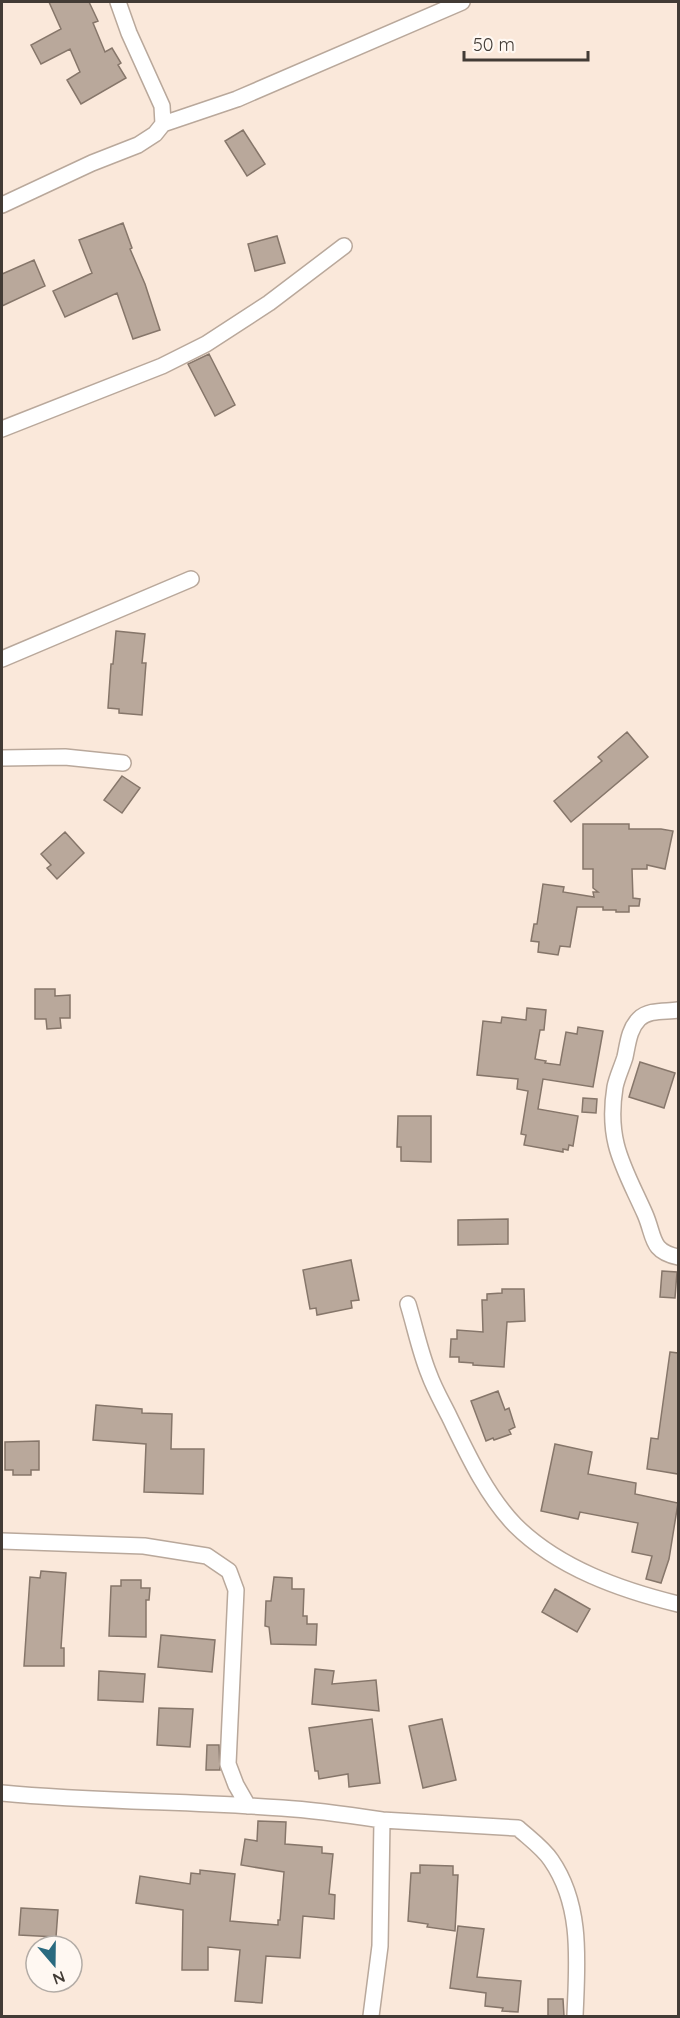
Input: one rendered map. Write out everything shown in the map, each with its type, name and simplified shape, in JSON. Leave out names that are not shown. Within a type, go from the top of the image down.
[{"type":"street","points":[[118,2],[129,33],[162,106],[163,124]]},
{"type":"street","points":[[2,204],[138,145],[155,134],[163,124],[237,99],[462,2]]},
{"type":"street","points":[[2,429],[162,366],[206,344],[269,303],[344,246]]},
{"type":"street","points":[[2,659],[191,579]]},
{"type":"street","points":[[2,758],[65,757],[123,763]]},
{"type":"street","points":[[678,1010],[653,1012],[640,1017],[631,1031],[615,1086],[612,1118],[618,1155],[658,1248],[665,1254],[678,1257]]},
{"type":"street","points":[[408,1304],[429,1375],[469,1457],[496,1501],[516,1525],[550,1553],[608,1583],[678,1604]]},
{"type":"street","points":[[2,1541],[144,1546],[207,1556],[229,1571],[236,1590],[228,1764],[236,1785],[248,1806]]},
{"type":"street","points":[[2,1793],[55,1798],[284,1808],[382,1820],[518,1828],[551,1858],[568,1890],[576,1925],[575,2016]]},
{"type":"street","points":[[371,2016],[380,1946],[382,1820]]},
{"type":"building","points":[[49,2],[89,2],[98,21],[93,23],[105,52],[112,48],[121,63],[118,65],[126,78],[81,104],[67,80],[80,72],[70,49],[41,64],[31,45],[61,29]]},
{"type":"building","points":[[243,130],[265,164],[247,176],[225,141]]},
{"type":"building","points":[[123,223],[132,248],[130,249],[145,284],[160,330],[133,339],[117,293],[65,317],[53,291],[92,273],[79,240]]},
{"type":"building","points":[[277,236],[285,263],[255,271],[248,244]]},
{"type":"building","points":[[34,260],[45,286],[2,306],[2,274]]},
{"type":"building","points":[[209,354],[235,405],[215,416],[188,364]]},
{"type":"building","points":[[116,631],[145,634],[142,663],[146,663],[142,715],[119,713],[119,709],[108,708]]},
{"type":"building","points":[[627,732],[648,757],[571,822],[554,801],[602,761],[598,757]]},
{"type":"building","points":[[122,776],[140,788],[122,813],[104,800]]},
{"type":"building","points":[[583,824],[629,824],[629,829],[673,831],[665,869],[647,865],[647,869],[632,869],[633,898],[640,899],[639,906],[629,906],[629,912],[603,910],[603,907],[577,907],[570,947],[560,946],[558,955],[538,952],[539,942],[531,941],[534,924],[537,924],[543,884],[564,887],[563,892],[594,897],[593,892],[598,892],[593,888],[593,869],[583,869]]},
{"type":"building","points":[[65,832],[84,853],[57,879],[47,868],[51,865],[41,854]]},
{"type":"building","points":[[35,989],[55,989],[55,996],[70,995],[70,1018],[60,1018],[61,1028],[47,1029],[46,1019],[35,1019]]},
{"type":"building","points":[[527,1008],[546,1010],[544,1030],[540,1030],[535,1059],[546,1061],[545,1063],[560,1065],[566,1032],[577,1034],[578,1027],[603,1031],[593,1087],[543,1079],[538,1109],[578,1116],[573,1146],[569,1145],[568,1150],[563,1149],[563,1152],[524,1145],[526,1135],[521,1134],[528,1091],[517,1089],[518,1079],[477,1075],[483,1021],[501,1023],[502,1017],[526,1020]]},
{"type":"building","points":[[640,1062],[675,1073],[664,1108],[629,1097]]},
{"type":"building","points":[[583,1098],[597,1099],[596,1113],[582,1112]]},
{"type":"building","points":[[398,1116],[431,1116],[431,1162],[401,1161],[401,1147],[397,1147]]},
{"type":"building","points":[[508,1219],[508,1244],[458,1245],[458,1220]]},
{"type":"building","points":[[351,1260],[359,1300],[351,1301],[352,1308],[317,1315],[316,1308],[310,1309],[303,1270]]},
{"type":"building","points":[[662,1271],[677,1272],[675,1298],[660,1297]]},
{"type":"building","points":[[502,1289],[524,1289],[525,1321],[507,1322],[504,1367],[473,1365],[473,1363],[459,1362],[459,1357],[450,1357],[451,1339],[457,1339],[457,1330],[483,1332],[482,1300],[487,1300],[487,1294],[502,1293]]},
{"type":"building","points":[[670,1352],[678,1353],[678,1474],[647,1469],[651,1438],[658,1439]]},
{"type":"building","points":[[498,1391],[505,1410],[509,1408],[515,1427],[509,1430],[511,1434],[486,1441],[471,1401]]},
{"type":"building","points":[[96,1405],[142,1409],[142,1413],[172,1414],[171,1449],[204,1449],[203,1494],[144,1492],[146,1444],[93,1440]]},
{"type":"building","points":[[39,1441],[39,1470],[31,1470],[31,1475],[13,1475],[13,1470],[5,1470],[5,1442]]},
{"type":"building","points":[[555,1444],[592,1452],[588,1474],[636,1483],[635,1494],[678,1503],[669,1559],[661,1583],[646,1579],[652,1556],[632,1552],[638,1523],[580,1512],[578,1519],[541,1511]]},
{"type":"building","points":[[41,1571],[66,1573],[61,1648],[64,1648],[64,1666],[24,1666],[30,1577],[40,1578]]},
{"type":"building","points":[[274,1577],[292,1578],[292,1589],[304,1589],[303,1616],[307,1616],[307,1624],[317,1624],[316,1645],[271,1644],[269,1627],[265,1626],[266,1601],[271,1601]]},
{"type":"building","points":[[121,1580],[141,1580],[141,1588],[150,1588],[149,1600],[146,1600],[146,1637],[109,1636],[111,1586],[121,1586]]},
{"type":"building","points":[[555,1589],[590,1609],[577,1632],[542,1612]]},
{"type":"building","points":[[161,1635],[215,1640],[212,1672],[158,1667]]},
{"type":"building","points":[[315,1669],[334,1671],[332,1684],[376,1680],[379,1711],[312,1704]]},
{"type":"building","points":[[99,1671],[145,1674],[143,1702],[98,1700]]},
{"type":"building","points":[[159,1708],[193,1709],[190,1747],[157,1745]]},
{"type":"building","points":[[372,1719],[380,1783],[349,1787],[348,1774],[319,1779],[318,1771],[315,1771],[309,1728]]},
{"type":"building","points":[[442,1719],[456,1780],[423,1788],[409,1726]]},
{"type":"building","points":[[207,1745],[219,1745],[220,1770],[206,1770]]},
{"type":"building","points":[[258,1821],[286,1822],[285,1844],[322,1847],[322,1853],[333,1854],[329,1894],[335,1895],[334,1919],[303,1916],[300,1958],[266,1956],[262,2003],[235,2001],[240,1950],[208,1947],[208,1970],[182,1970],[183,1910],[136,1903],[140,1876],[190,1884],[191,1873],[200,1874],[200,1870],[235,1874],[230,1921],[278,1925],[284,1872],[241,1865],[245,1839],[257,1841]]},
{"type":"building","points":[[420,1865],[453,1866],[453,1875],[458,1875],[455,1931],[427,1927],[428,1924],[408,1921],[411,1873],[420,1873]]},
{"type":"building","points":[[21,1908],[58,1910],[56,1934],[19,1935]]},
{"type":"building","points":[[458,1926],[484,1929],[477,1977],[521,1981],[518,2012],[502,2011],[503,2008],[485,2006],[486,1993],[450,1988]]},
{"type":"building","points":[[548,1999],[563,1999],[564,2016],[548,2016]]}]
